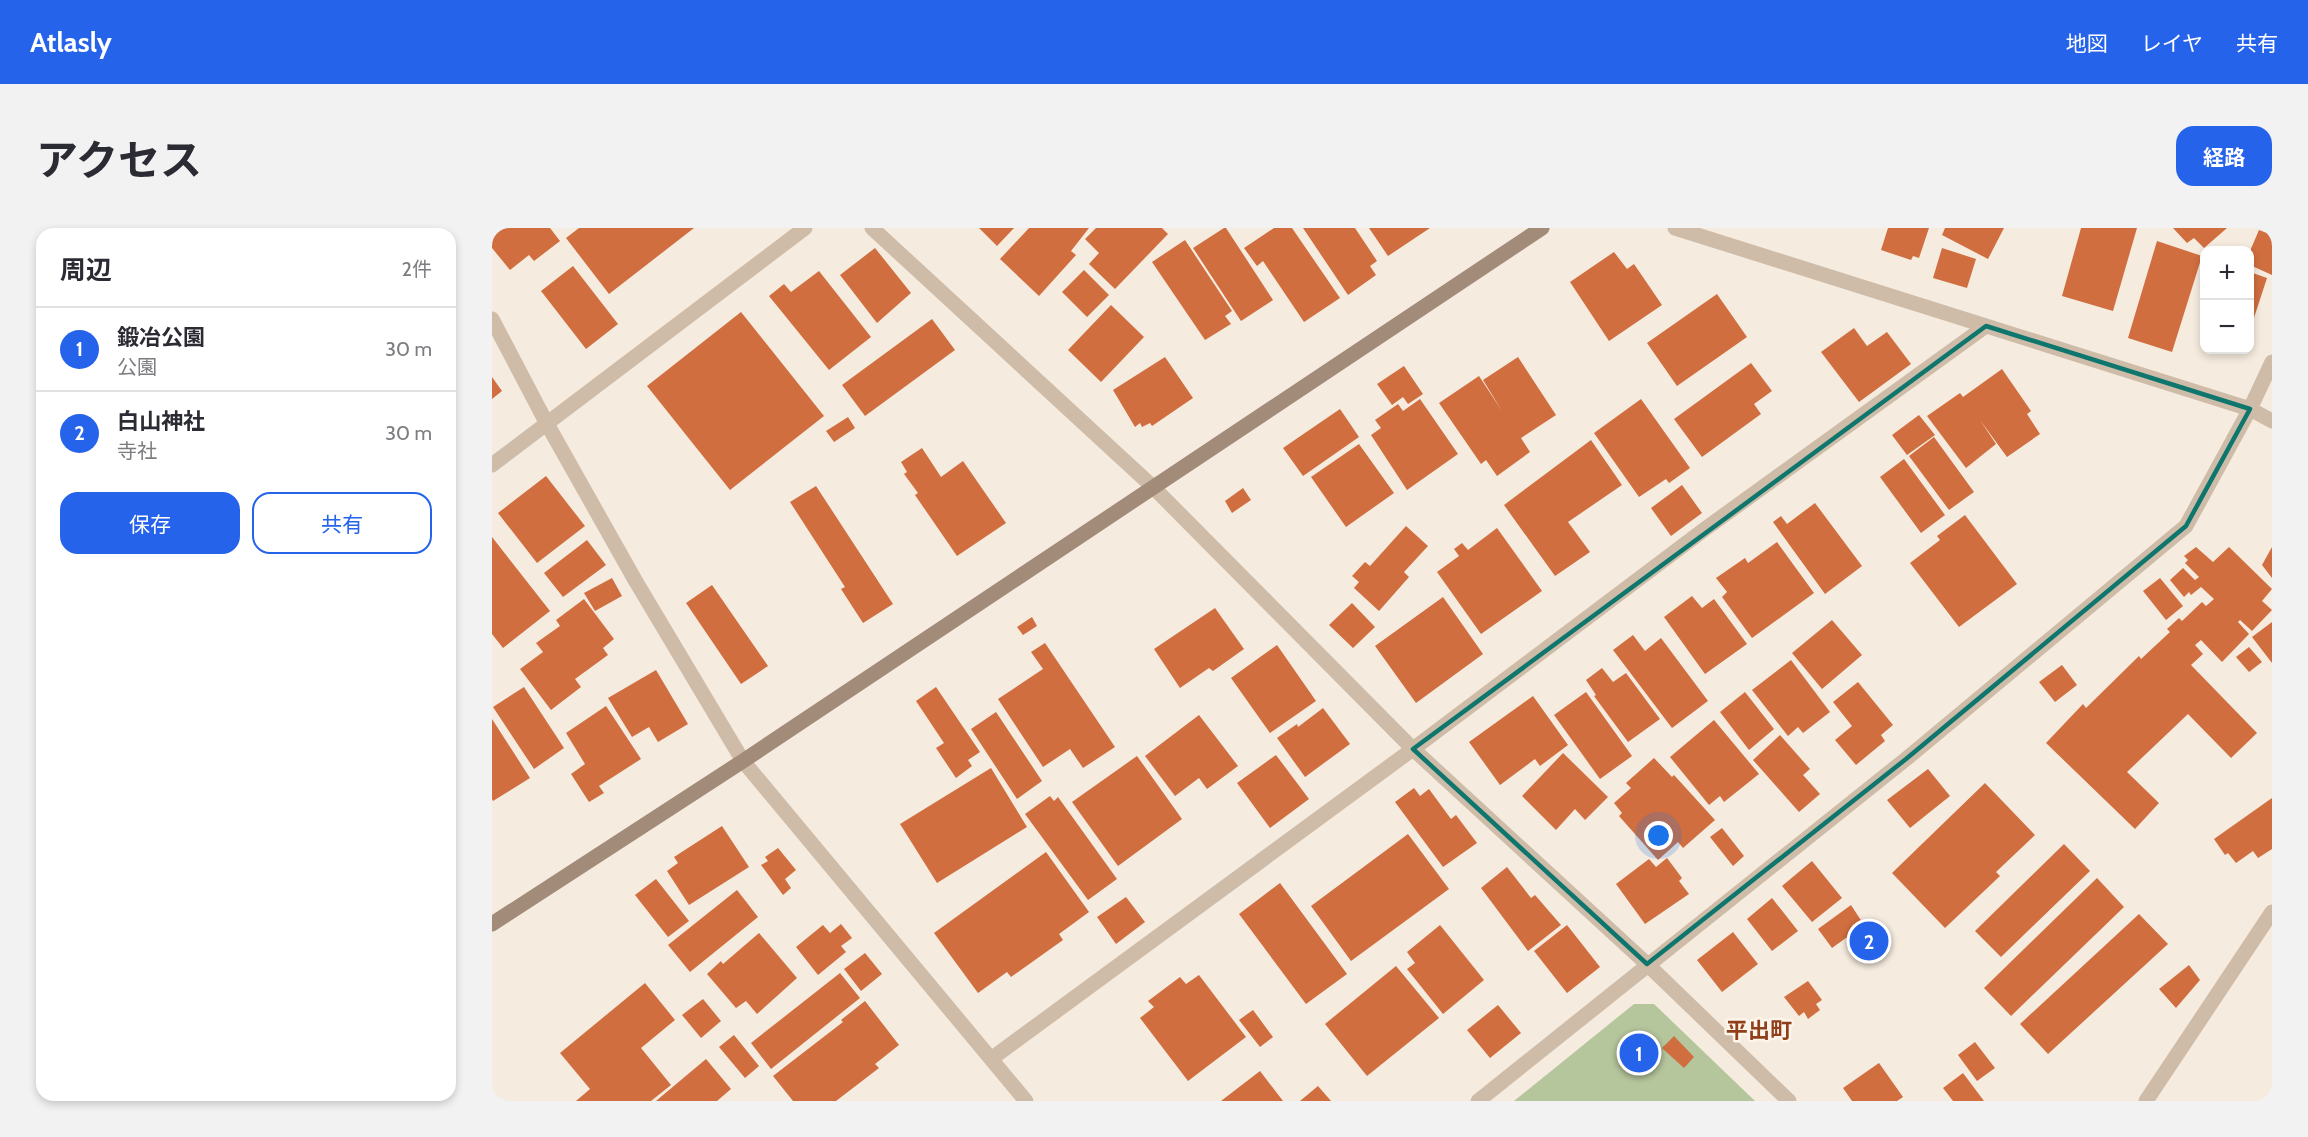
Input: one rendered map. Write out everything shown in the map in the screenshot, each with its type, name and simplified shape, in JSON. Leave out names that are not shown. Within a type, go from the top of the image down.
[{"type":"street","points":[[492,465],[805,228]]},
{"type":"street","points":[[872,228],[1153,487],[1413,749],[1647,964],[1789,1101]]},
{"type":"street","points":[[492,924],[743,761],[1542,228]]},
{"type":"street","points":[[1675,228],[2250,409],[2272,421]]},
{"type":"street","points":[[492,319],[546,422],[635,580],[743,761],[1026,1101]]},
{"type":"street","points":[[991,1059],[1413,749],[1705,529],[1986,326]]},
{"type":"street","points":[[1478,1101],[1906,759],[2186,526],[2250,409],[2272,362]]},
{"type":"street","points":[[2146,1101],[2272,912]]},
{"type":"highlighted area","points":[[1986,326],[2250,409],[2186,526],[1906,759],[1647,964],[1413,749]]},
{"type":"green space","points":[[1634,1004],[1654,1004],[1755,1101],[1514,1101]]},
{"type":"building","points":[[492,228],[550,228],[560,241],[534,261],[529,255],[510,270],[492,248]]},
{"type":"building","points":[[579,228],[694,228],[609,294],[566,238]]},
{"type":"building","points":[[979,228],[1014,228],[997,246]]},
{"type":"building","points":[[1029,228],[1089,228],[1071,251],[1076,255],[1039,296],[1000,259]]},
{"type":"building","points":[[1096,228],[1162,228],[1168,234],[1115,289],[1089,264],[1099,253],[1085,239]]},
{"type":"building","points":[[1224,228],[1273,300],[1241,321],[1193,248]]},
{"type":"building","points":[[1274,228],[1292,228],[1340,298],[1304,322],[1263,261],[1257,266],[1244,248]]},
{"type":"building","points":[[1303,228],[1355,228],[1377,261],[1370,266],[1376,275],[1348,295]]},
{"type":"building","points":[[1369,228],[1430,228],[1388,256]]},
{"type":"building","points":[[1888,228],[1929,228],[1919,258],[1913,256],[1911,260],[1881,250]]},
{"type":"building","points":[[1945,228],[2004,228],[1988,259],[1942,235]]},
{"type":"building","points":[[2081,228],[2137,228],[2113,311],[2062,296]]},
{"type":"building","points":[[2173,228],[2227,228],[2206,246],[2202,246],[2194,238],[2187,243]]},
{"type":"building","points":[[2259,230],[2272,235],[2272,275],[2254,267],[2254,246],[2252,246]]},
{"type":"building","points":[[1185,240],[1232,311],[1225,316],[1231,324],[1205,340],[1152,262]]},
{"type":"building","points":[[2157,241],[2200,255],[2200,262],[2172,352],[2128,338]]},
{"type":"building","points":[[875,248],[911,293],[877,323],[840,275]]},
{"type":"building","points":[[1942,248],[1976,259],[1967,288],[1933,278]]},
{"type":"building","points":[[1614,252],[1627,269],[1634,264],[1662,305],[1609,341],[1570,282]]},
{"type":"building","points":[[573,266],[618,324],[586,349],[541,291]]},
{"type":"building","points":[[1084,270],[1109,295],[1087,317],[1062,292]]},
{"type":"building","points":[[819,271],[871,337],[829,370],[769,296],[784,284],[791,292]]},
{"type":"building","points":[[2254,273],[2267,278],[2254,318]]},
{"type":"building","points":[[1717,294],[1747,337],[1677,386],[1647,343]]},
{"type":"building","points":[[1111,305],[1144,337],[1101,382],[1068,350]]},
{"type":"building","points":[[741,312],[824,416],[730,490],[647,386]]},
{"type":"building","points":[[932,319],[955,350],[865,416],[842,385]]},
{"type":"building","points":[[1854,328],[1867,346],[1887,332],[1911,364],[1859,402],[1821,352]]},
{"type":"building","points":[[1165,357],[1193,398],[1152,426],[1150,423],[1142,427],[1140,423],[1135,427],[1113,390]]},
{"type":"building","points":[[1518,357],[1556,415],[1521,438],[1530,452],[1497,476],[1486,460],[1481,464],[1439,403],[1479,376],[1502,411],[1483,380]]},
{"type":"building","points":[[1751,363],[1772,391],[1754,404],[1761,414],[1702,457],[1674,419]]},
{"type":"building","points":[[1404,366],[1423,394],[1408,404],[1403,397],[1392,405],[1377,384]]},
{"type":"building","points":[[2002,369],[2031,411],[2027,414],[2040,434],[2007,457],[1980,420],[1996,444],[1966,468],[1927,416],[1960,393],[1963,397]]},
{"type":"building","points":[[492,377],[502,391],[492,399]]},
{"type":"building","points":[[1420,399],[1458,454],[1407,490],[1371,435],[1381,428],[1375,420],[1398,404],[1403,411]]},
{"type":"building","points":[[1641,399],[1690,468],[1669,483],[1666,479],[1639,497],[1594,433]]},
{"type":"building","points":[[1340,409],[1359,437],[1303,476],[1283,448]]},
{"type":"building","points":[[1919,415],[1935,435],[1907,455],[1892,435]]},
{"type":"building","points":[[848,417],[855,428],[834,442],[826,431]]},
{"type":"building","points":[[1934,437],[1974,492],[1949,510],[1909,456]]},
{"type":"building","points":[[1591,440],[1622,485],[1568,522],[1590,552],[1555,576],[1504,505]]},
{"type":"building","points":[[1359,444],[1394,493],[1346,527],[1311,477]]},
{"type":"building","points":[[922,448],[941,477],[963,461],[1006,523],[957,556],[915,495],[918,493],[904,474],[907,472],[901,462]]},
{"type":"building","points":[[1904,459],[1945,515],[1921,533],[1880,477]]},
{"type":"building","points":[[546,476],[585,526],[537,563],[498,513]]},
{"type":"building","points":[[1682,485],[1702,513],[1671,536],[1651,508]]},
{"type":"building","points":[[816,486],[893,604],[863,623],[841,589],[845,587],[790,502]]},
{"type":"building","points":[[1243,488],[1251,500],[1232,513],[1225,501]]},
{"type":"building","points":[[1815,503],[1862,566],[1825,594],[1773,522],[1781,516],[1787,524]]},
{"type":"building","points":[[1965,515],[2017,584],[1959,627],[1910,563],[1940,540],[1937,536]]},
{"type":"building","points":[[1406,526],[1428,546],[1404,572],[1409,577],[1379,611],[1354,588],[1359,582],[1352,576],[1365,562],[1370,566]]},
{"type":"building","points":[[1497,528],[1542,591],[1481,634],[1437,572],[1459,556],[1454,549],[1462,543],[1468,550]]},
{"type":"building","points":[[492,537],[550,611],[503,648],[492,634]]},
{"type":"building","points":[[587,540],[606,565],[563,597],[544,573]]},
{"type":"building","points":[[1777,542],[1814,593],[1752,638],[1722,597],[1727,592],[1716,578],[1745,558],[1748,563]]},
{"type":"building","points":[[2196,547],[2213,562],[2229,547],[2272,589],[2262,601],[2272,610],[2252,631],[2240,620],[2238,622],[2249,634],[2222,662],[2201,640],[2195,645],[2203,654],[2191,665],[2257,733],[2231,758],[2188,714],[2127,772],[2159,803],[2135,829],[2046,743],[2083,704],[2086,708],[2139,656],[2141,659],[2170,632],[2167,629],[2179,618],[2182,621],[2202,602],[2206,606],[2214,599],[2201,587],[2191,595],[2189,592],[2184,597],[2170,580],[2183,568],[2195,580],[2199,577],[2185,563],[2188,560],[2184,556]]},
{"type":"building","points":[[2272,547],[2272,578],[2262,565]]},
{"type":"building","points":[[612,578],[622,596],[595,611],[584,593]]},
{"type":"building","points":[[2160,578],[2183,606],[2166,620],[2143,591]]},
{"type":"building","points":[[712,585],[768,666],[741,684],[686,603]]},
{"type":"building","points":[[1692,596],[1702,608],[1714,599],[1747,644],[1705,674],[1664,617]]},
{"type":"building","points":[[1443,597],[1483,654],[1416,703],[1375,646]]},
{"type":"building","points":[[584,599],[614,639],[603,648],[608,655],[575,679],[581,687],[551,710],[520,669],[543,652],[536,643],[560,626],[556,620]]},
{"type":"building","points":[[1352,603],[1375,627],[1353,648],[1329,625]]},
{"type":"building","points":[[1215,608],[1244,649],[1213,671],[1209,668],[1180,688],[1154,649]]},
{"type":"building","points":[[1032,617],[1037,626],[1023,635],[1017,627]]},
{"type":"building","points":[[1832,620],[1862,655],[1822,689],[1792,653]]},
{"type":"building","points":[[2272,622],[2272,663],[2252,637]]},
{"type":"building","points":[[1633,635],[1645,651],[1661,638],[1708,701],[1672,728],[1613,650]]},
{"type":"building","points":[[1045,643],[1115,747],[1083,768],[1070,749],[1043,767],[998,699],[1043,669],[1031,652]]},
{"type":"building","points":[[1277,645],[1316,701],[1270,733],[1231,678]]},
{"type":"building","points":[[2249,647],[2262,662],[2249,672],[2236,657]]},
{"type":"building","points":[[1791,660],[1830,712],[1803,733],[1798,727],[1788,736],[1752,690]]},
{"type":"building","points":[[2062,665],[2077,685],[2055,702],[2039,682]]},
{"type":"building","points":[[1602,668],[1613,682],[1626,673],[1660,719],[1628,742],[1594,696],[1596,695],[1586,680]]},
{"type":"building","points":[[656,670],[688,724],[658,742],[649,727],[632,737],[608,698]]},
{"type":"building","points":[[1858,682],[1893,725],[1881,735],[1885,741],[1856,765],[1835,740],[1852,726],[1833,702]]},
{"type":"building","points":[[524,687],[564,748],[534,769],[493,707]]},
{"type":"building","points":[[936,687],[980,752],[968,760],[972,766],[956,778],[936,748],[944,743],[916,701]]},
{"type":"building","points":[[1586,692],[1632,756],[1600,779],[1554,715]]},
{"type":"building","points":[[1745,692],[1774,729],[1749,750],[1720,712]]},
{"type":"building","points":[[1533,696],[1568,745],[1540,766],[1535,759],[1500,785],[1469,742]]},
{"type":"building","points":[[606,706],[641,759],[599,786],[604,793],[589,802],[571,774],[585,764],[566,733]]},
{"type":"building","points":[[1323,708],[1350,744],[1305,777],[1277,738],[1297,724],[1298,727]]},
{"type":"building","points":[[996,712],[1042,781],[1017,799],[971,729]]},
{"type":"building","points":[[1199,715],[1238,766],[1207,789],[1199,778],[1175,796],[1145,756]]},
{"type":"building","points":[[492,719],[530,778],[493,801],[492,799]]},
{"type":"building","points":[[1714,720],[1759,774],[1724,802],[1720,796],[1709,805],[1670,757]]},
{"type":"building","points":[[1780,735],[1810,769],[1803,775],[1820,794],[1799,812],[1753,760]]},
{"type":"building","points":[[1563,753],[1608,797],[1585,820],[1575,809],[1556,830],[1522,796]]},
{"type":"building","points":[[1276,755],[1309,799],[1270,828],[1237,783]]},
{"type":"building","points":[[1137,756],[1182,819],[1118,866],[1072,802]]},
{"type":"building","points":[[1654,758],[1672,777],[1674,775],[1715,820],[1683,848],[1678,842],[1658,860],[1619,816],[1622,813],[1614,803],[1631,788],[1626,783]]},
{"type":"building","points":[[991,768],[1027,827],[937,883],[900,824]]},
{"type":"building","points":[[1928,769],[1950,796],[1910,828],[1887,800]]},
{"type":"building","points":[[1985,783],[2035,835],[1996,872],[2000,876],[1945,928],[1892,873]]},
{"type":"building","points":[[1414,788],[1420,796],[1429,789],[1451,819],[1456,815],[1477,843],[1443,867],[1395,802]]},
{"type":"building","points":[[1050,796],[1054,801],[1058,797],[1117,879],[1088,900],[1025,814]]},
{"type":"building","points":[[2272,798],[2272,849],[2258,858],[2253,851],[2236,863],[2228,853],[2225,855],[2214,839]]},
{"type":"building","points":[[722,826],[749,867],[689,905],[667,871],[678,863],[674,857]]},
{"type":"building","points":[[1722,828],[1744,856],[1733,866],[1710,837]]},
{"type":"building","points":[[1408,834],[1449,889],[1351,961],[1311,906]]},
{"type":"building","points":[[2064,844],[2090,871],[2001,957],[1975,931]]},
{"type":"building","points":[[778,848],[796,870],[785,879],[791,888],[783,895],[761,865],[768,861],[765,857]]},
{"type":"building","points":[[1046,852],[1089,912],[1059,934],[1063,940],[1011,977],[1007,972],[978,993],[934,933]]},
{"type":"building","points":[[1667,858],[1682,878],[1679,881],[1689,894],[1645,924],[1616,884],[1649,859],[1656,867]]},
{"type":"building","points":[[1812,861],[1842,898],[1812,922],[1782,886]]},
{"type":"building","points":[[1507,867],[1531,898],[1535,895],[1561,925],[1528,951],[1481,888]]},
{"type":"building","points":[[2097,878],[2124,907],[2011,1016],[1984,988]]},
{"type":"building","points":[[656,879],[689,921],[668,937],[635,895]]},
{"type":"building","points":[[1280,883],[1347,974],[1306,1004],[1239,914]]},
{"type":"building","points":[[737,890],[758,917],[690,972],[668,945]]},
{"type":"building","points":[[1126,897],[1145,922],[1116,944],[1097,917]]},
{"type":"building","points":[[1772,898],[1798,931],[1772,951],[1747,919]]},
{"type":"building","points":[[1851,905],[1864,925],[1832,948],[1818,929]]},
{"type":"building","points":[[2139,914],[2168,944],[2048,1054],[2020,1024]]},
{"type":"building","points":[[841,924],[852,938],[841,946],[846,952],[818,975],[796,947],[823,925],[830,933]]},
{"type":"building","points":[[1440,925],[1484,980],[1443,1014],[1407,969],[1415,963],[1407,952]]},
{"type":"building","points":[[1567,925],[1600,967],[1567,993],[1534,951]]},
{"type":"building","points":[[1733,932],[1758,964],[1722,992],[1697,960]]},
{"type":"building","points":[[759,933],[797,978],[757,1014],[746,1001],[736,1008],[707,974],[721,961],[723,964]]},
{"type":"building","points":[[865,953],[882,974],[861,991],[844,969]]},
{"type":"building","points":[[2189,965],[2200,980],[2176,1008],[2159,989]]},
{"type":"building","points":[[1396,966],[1439,1018],[1367,1076],[1325,1024]]},
{"type":"building","points":[[840,973],[860,998],[771,1069],[751,1043]]},
{"type":"building","points":[[1199,975],[1246,1037],[1188,1081],[1140,1018],[1154,1007],[1148,1001],[1180,977],[1186,984]]},
{"type":"building","points":[[1808,981],[1822,1000],[1816,1004],[1820,1010],[1808,1019],[1804,1012],[1799,1016],[1784,997]]},
{"type":"building","points":[[645,983],[675,1020],[641,1048],[671,1085],[651,1101],[576,1101],[590,1089],[560,1053]]},
{"type":"building","points":[[703,999],[721,1021],[701,1038],[682,1015]]},
{"type":"building","points":[[865,1001],[899,1045],[875,1064],[879,1068],[836,1101],[793,1101],[773,1076],[843,1022],[841,1020]]},
{"type":"building","points":[[1498,1005],[1521,1033],[1490,1058],[1467,1030]]},
{"type":"building","points":[[1253,1010],[1273,1037],[1260,1047],[1239,1020]]},
{"type":"building","points":[[734,1035],[759,1066],[745,1078],[719,1047]]},
{"type":"building","points":[[1674,1036],[1694,1057],[1684,1068],[1662,1048]]},
{"type":"building","points":[[1975,1042],[1995,1068],[1977,1081],[1958,1055]]},
{"type":"building","points":[[706,1059],[731,1089],[717,1101],[656,1101]]},
{"type":"building","points":[[1879,1063],[1903,1097],[1897,1101],[1852,1101],[1843,1088]]},
{"type":"building","points":[[1260,1071],[1283,1101],[1221,1101]]},
{"type":"building","points":[[1963,1073],[1984,1101],[1953,1101],[1943,1088]]},
{"type":"building","points":[[1318,1086],[1331,1101],[1300,1101]]},
{"type":"place","name":"白山神社","points":[[1869,941]]},
{"type":"place","name":"鍛冶公園","points":[[1639,1053]]},
{"type":"district","name":"平出町","points":[[1759,1030]]}]
